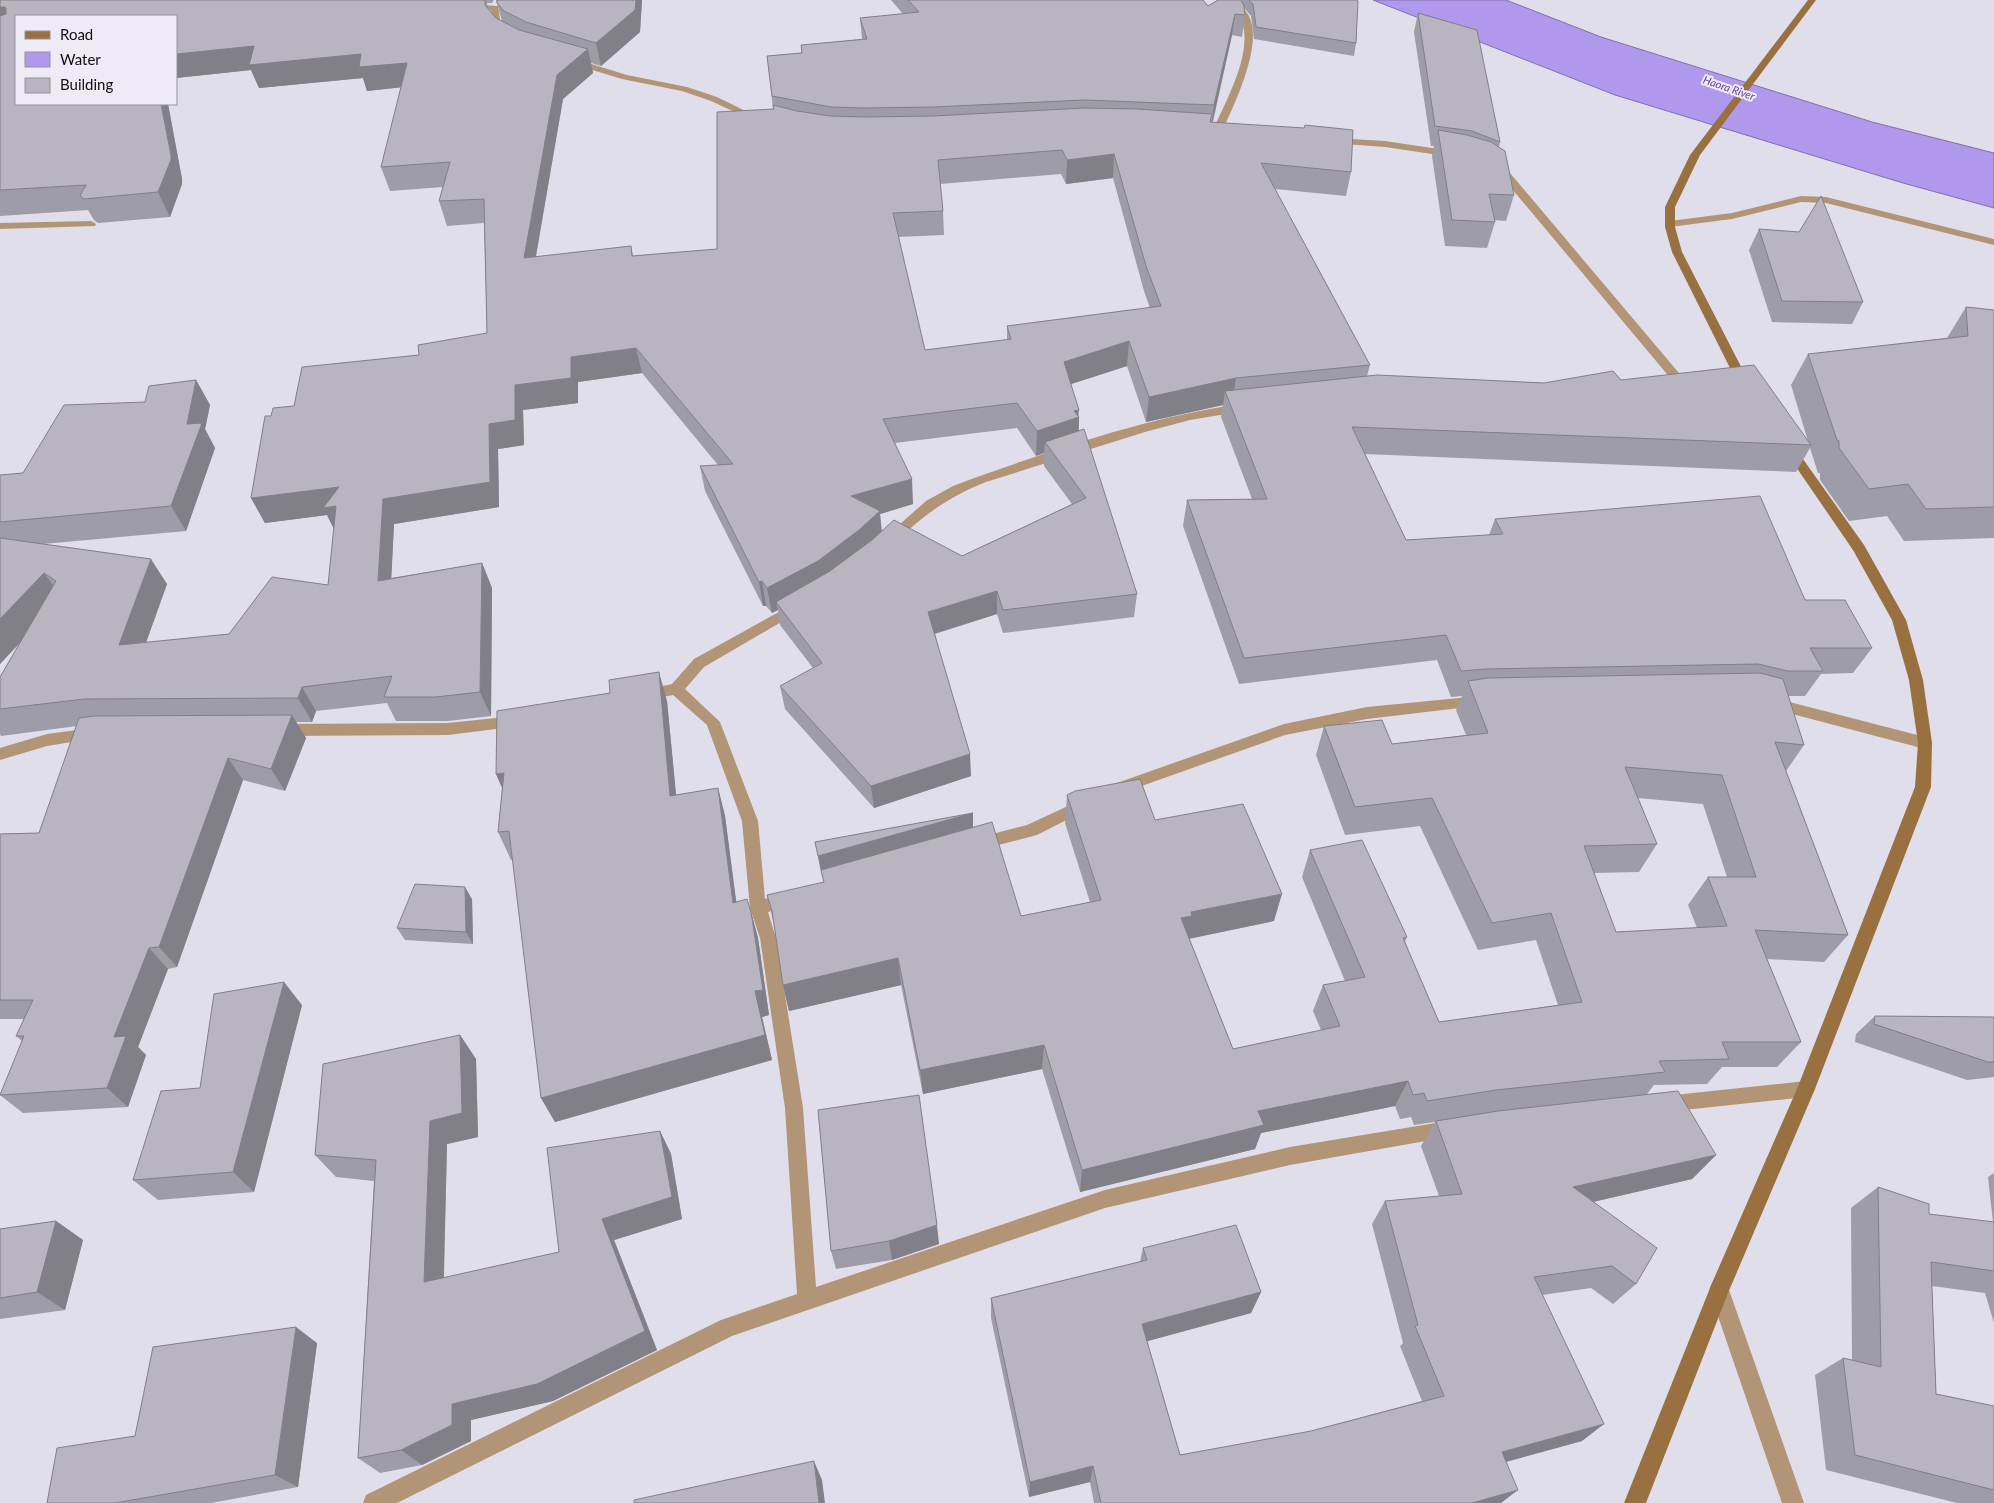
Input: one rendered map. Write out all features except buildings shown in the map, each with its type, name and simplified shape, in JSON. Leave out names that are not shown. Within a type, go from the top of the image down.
[{"type":"main road","points":[[1753,397],[1737,381],[1678,252],[1670,224],[1670,207],[1695,155],[1812,0]]},
{"type":"main road","points":[[1636,1503],[1719,1290],[1806,1089],[1923,787],[1925,743],[1916,680],[1899,620],[1859,548],[1781,437]]},
{"type":"street","points":[[1216,134],[1249,54],[1250,29],[1241,12],[1220,0]]},
{"type":"street","points":[[457,7],[498,4],[497,26],[506,37],[514,41]]},
{"type":"street","points":[[563,59],[625,76],[684,89],[714,99],[752,117],[771,122]]},
{"type":"street","points":[[1325,141],[1385,144],[1463,155]]},
{"type":"street","points":[[1488,164],[1506,175],[1681,383]]},
{"type":"street","points":[[1670,224],[1732,216],[1801,199],[1826,200],[1994,242]]},
{"type":"street","points":[[0,226],[91,224]]},
{"type":"street","points":[[1661,384],[1698,382]]},
{"type":"street","points":[[882,547],[923,509],[970,484],[1097,442],[1163,423],[1251,407]]},
{"type":"street","points":[[627,699],[676,689],[699,663],[810,599]]},
{"type":"street","points":[[676,689],[713,722],[750,821],[758,908],[768,938],[794,1108],[807,1301]]},
{"type":"street","points":[[965,848],[1031,830],[1122,787],[1284,730],[1367,713],[1496,700]]},
{"type":"street","points":[[1761,701],[1925,743]]},
{"type":"street","points":[[270,730],[448,729],[528,720]]},
{"type":"street","points":[[0,754],[48,740],[102,732]]},
{"type":"street","points":[[758,908],[805,894]]},
{"type":"street","points":[[1648,1106],[1806,1089]]},
{"type":"street","points":[[374,1503],[728,1327],[1105,1199],[1290,1156],[1462,1128]]},
{"type":"street","points":[[1719,1290],[1793,1503]]},
{"type":"water","name":"Haora River","points":[[1373,0],[1506,0],[1601,37],[1872,122],[1994,153],[1994,208],[1903,183],[1615,95]]}]
